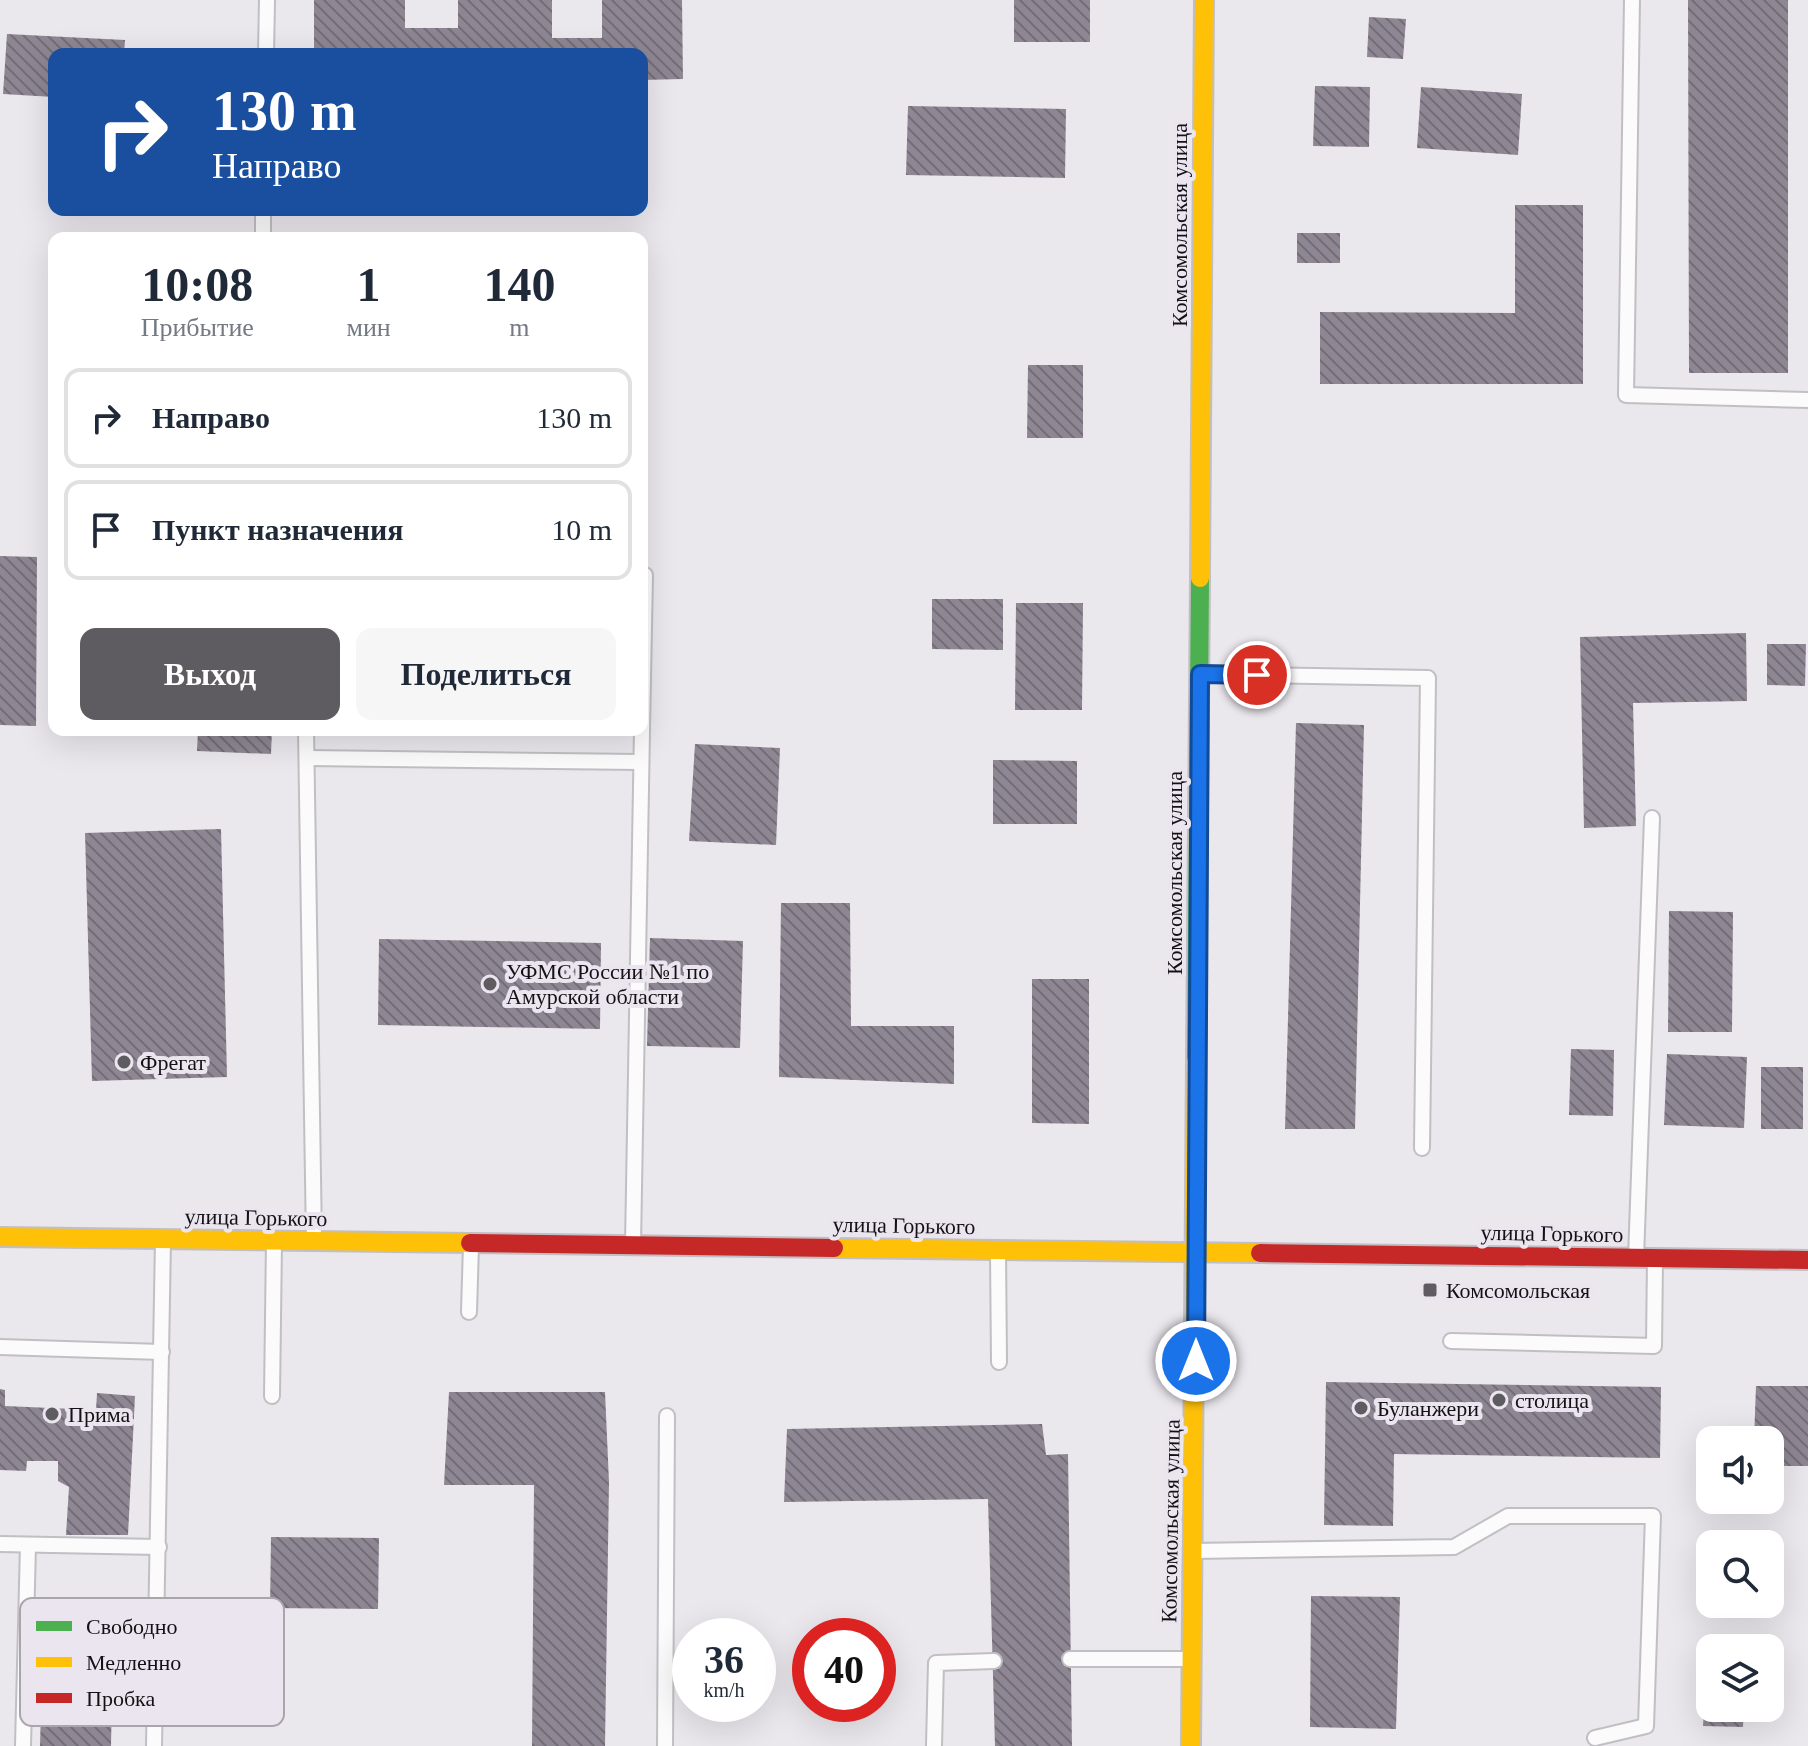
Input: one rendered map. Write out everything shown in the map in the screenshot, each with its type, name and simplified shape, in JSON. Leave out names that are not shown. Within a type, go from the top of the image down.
[{"type":"main road","name":"Комсомольская улица","points":[[1191,1746],[1204,0]]},
{"type":"main road","name":"улица Горького","points":[[0,1237],[1808,1260]]},
{"type":"lane","points":[[266,48],[267,0]]},
{"type":"lane","points":[[1632,0],[1626,395],[1808,400]]},
{"type":"lane","points":[[1200,674],[1428,678],[1422,1148]]},
{"type":"lane","points":[[306,736],[314,1241]]},
{"type":"lane","points":[[633,1246],[642,736]]},
{"type":"lane","points":[[307,758],[641,762]]},
{"type":"lane","points":[[1636,1258],[1652,818]]},
{"type":"lane","points":[[158,1598],[163,1239]]},
{"type":"lane","points":[[272,1396],[274,1241]]},
{"type":"lane","points":[[469,1312],[471,1243]]},
{"type":"lane","points":[[998,1250],[999,1362]]},
{"type":"lane","points":[[1451,1341],[1654,1346],[1655,1259]]},
{"type":"lane","points":[[0,1347],[162,1352]]},
{"type":"lane","points":[[665,1746],[667,1416]]},
{"type":"lane","points":[[1193,1551],[1454,1547],[1508,1516],[1653,1516],[1646,1726],[1595,1738]]},
{"type":"lane","points":[[0,1544],[159,1547]]},
{"type":"lane","points":[[27,1598],[28,1545]]},
{"type":"lane","points":[[1070,1659],[1192,1659]]},
{"type":"lane","points":[[934,1746],[936,1663],[994,1661]]},
{"type":"lane","points":[[23,1726],[23,1746]]},
{"type":"lane","points":[[154,1746],[155,1726]]},
{"type":"building","points":[[314,0],[405,0],[405,28],[458,28],[458,0],[552,0],[552,38],[602,38],[602,0],[682,0],[683,79],[648,80],[648,48],[314,48]]},
{"type":"building","points":[[1014,0],[1090,0],[1090,42],[1014,42]]},
{"type":"building","points":[[1688,0],[1788,0],[1788,373],[1689,373]]},
{"type":"building","points":[[1369,17],[1406,19],[1403,59],[1367,57]]},
{"type":"building","points":[[7,34],[125,40],[124,48],[48,48],[48,97],[3,94]]},
{"type":"building","points":[[1315,86],[1370,87],[1369,147],[1313,146]]},
{"type":"building","points":[[1421,87],[1522,94],[1518,155],[1417,148]]},
{"type":"building","points":[[908,106],[1066,109],[1065,178],[906,175]]},
{"type":"building","points":[[1515,205],[1583,205],[1583,384],[1320,384],[1320,312],[1515,313]]},
{"type":"building","points":[[1297,233],[1340,233],[1340,263],[1297,263]]},
{"type":"building","points":[[1028,365],[1083,365],[1083,438],[1027,438]]},
{"type":"building","points":[[0,556],[37,557],[36,726],[0,725]]},
{"type":"building","points":[[932,599],[1003,599],[1003,650],[932,649]]},
{"type":"building","points":[[1016,603],[1083,603],[1082,710],[1015,710]]},
{"type":"building","points":[[1746,633],[1747,701],[1633,703],[1636,826],[1584,828],[1580,637]]},
{"type":"building","points":[[1767,644],[1806,644],[1805,686],[1767,685]]},
{"type":"building","points":[[1296,723],[1364,725],[1355,1129],[1285,1129]]},
{"type":"building","points":[[198,736],[272,736],[271,754],[197,751]]},
{"type":"building","points":[[695,744],[780,748],[776,845],[689,841]]},
{"type":"building","points":[[993,760],[1077,761],[1077,824],[993,824]]},
{"type":"building","points":[[221,829],[227,1077],[92,1081],[85,833]]},
{"type":"building","points":[[781,903],[850,903],[851,1026],[954,1026],[954,1084],[779,1077]]},
{"type":"building","points":[[1669,911],[1733,912],[1732,1032],[1668,1032]]},
{"type":"building","points":[[650,938],[743,941],[740,1048],[647,1046]]},
{"type":"building","name":"УФМС России №1 по Амурской области","points":[[379,939],[601,943],[600,1029],[378,1025]]},
{"type":"building","points":[[1032,979],[1089,979],[1089,1124],[1032,1123]]},
{"type":"building","points":[[1571,1049],[1614,1050],[1613,1116],[1569,1115]]},
{"type":"building","points":[[1667,1054],[1747,1057],[1744,1128],[1664,1125]]},
{"type":"building","points":[[1761,1067],[1803,1067],[1803,1129],[1761,1129]]},
{"type":"building","points":[[1326,1382],[1661,1387],[1660,1458],[1394,1454],[1393,1526],[1324,1525]]},
{"type":"building","points":[[1756,1386],[1808,1386],[1808,1466],[1784,1466],[1784,1426],[1755,1426]]},
{"type":"building","points":[[0,1389],[5,1390],[5,1406],[96,1410],[97,1393],[135,1396],[128,1535],[66,1535],[69,1487],[58,1481],[58,1461],[27,1461],[26,1471],[0,1470]]},
{"type":"building","points":[[449,1392],[605,1392],[609,1482],[605,1746],[532,1746],[534,1485],[444,1485]]},
{"type":"building","points":[[1042,1424],[1046,1455],[1068,1454],[1072,1746],[995,1746],[988,1499],[784,1502],[787,1429]]},
{"type":"building","points":[[271,1537],[379,1538],[378,1609],[284,1608],[284,1598],[270,1598]]},
{"type":"building","points":[[1311,1596],[1400,1597],[1396,1729],[1310,1727]]},
{"type":"building","points":[[1703,1722],[1743,1722],[1743,1727],[1703,1726]]},
{"type":"building","points":[[41,1726],[111,1726],[111,1746],[40,1746]]},
{"type":"traffic: fast","points":[[1196,1061],[1200,578]]},
{"type":"traffic: slow","points":[[1200,578],[1204,0]]},
{"type":"traffic: slow","points":[[1191,1746],[1196,1061]]},
{"type":"traffic: slow","points":[[0,1237],[470,1243]]},
{"type":"traffic: slow","points":[[834,1248],[1260,1253]]},
{"type":"traffic: jam","points":[[470,1243],[834,1248]]},
{"type":"traffic: jam","points":[[1260,1253],[1808,1260]]},
{"type":"place","name":"УФМС России №1 по Амурской области","points":[[490,984]]},
{"type":"place","name":"Фрегат","points":[[124,1062]]},
{"type":"place","name":"Комсомольская","points":[[1430,1290]]},
{"type":"place","name":"столица","points":[[1499,1400]]},
{"type":"place","name":"Буланжери","points":[[1361,1408]]},
{"type":"place","name":"Прима","points":[[52,1414]]},
{"type":"route","points":[[1196,1361],[1200,674],[1257,675]]}]
